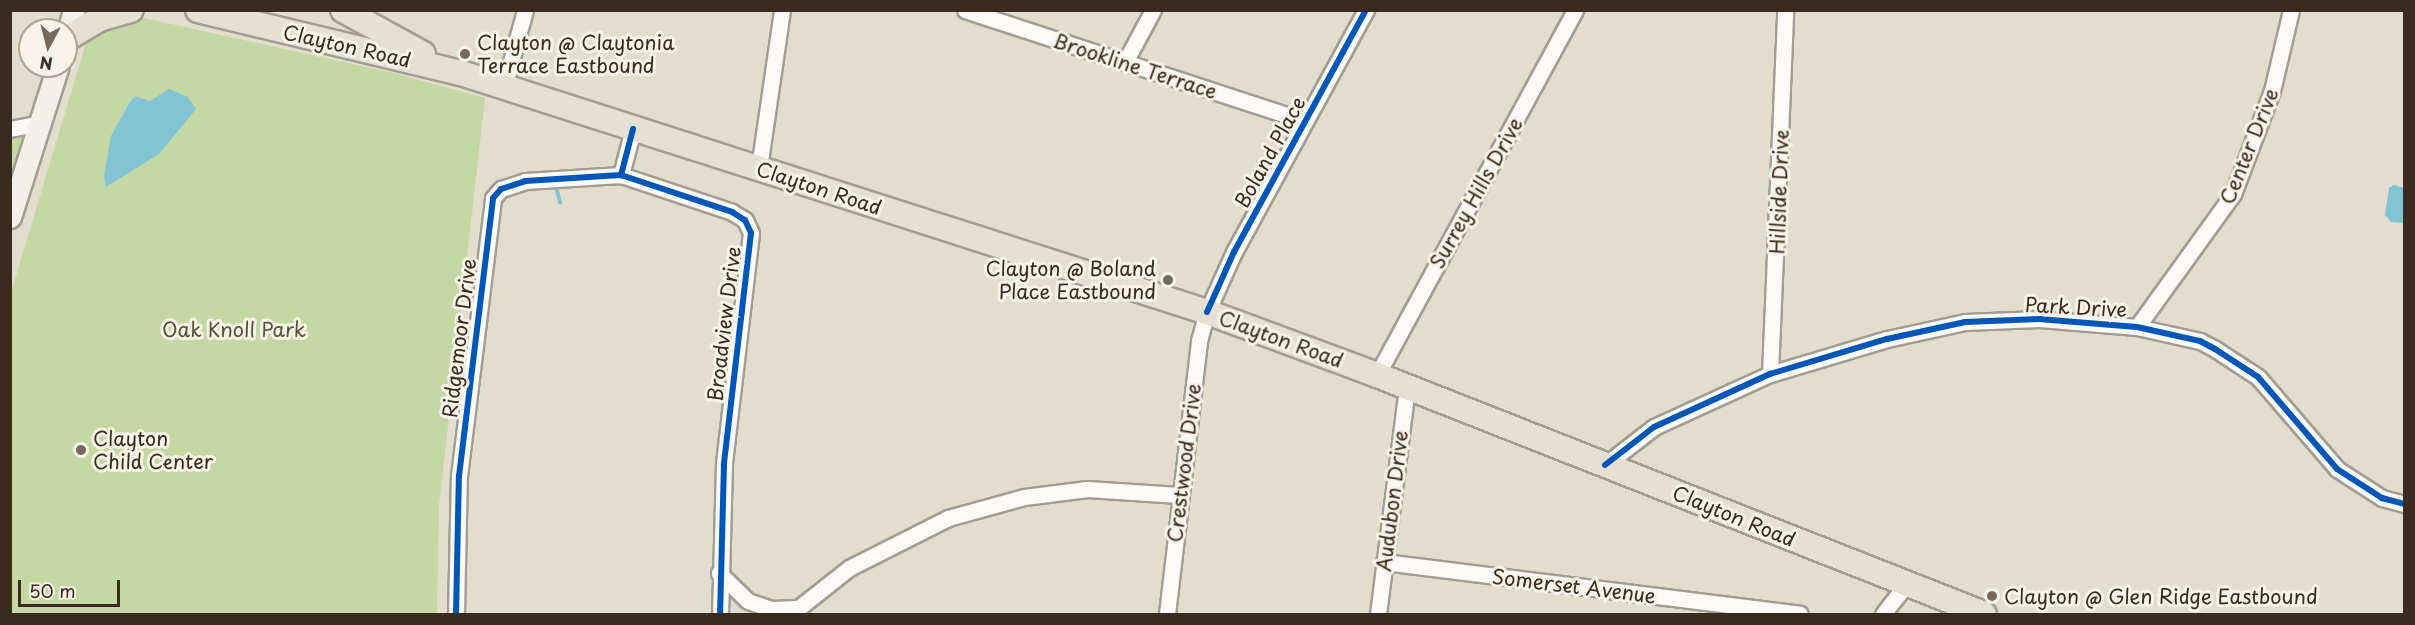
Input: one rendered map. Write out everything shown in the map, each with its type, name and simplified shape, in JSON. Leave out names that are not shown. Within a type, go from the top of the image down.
[{"type":"main road","points":[[78,32],[99,19],[131,10]]},
{"type":"main road","name":"Clayton Road","points":[[198,10],[461,72],[1207,312],[1377,375],[1984,615]]},
{"type":"main road","name":"Clayton Road","points":[[343,10],[461,72]]},
{"type":"main road","points":[[10,217],[55,78]]},
{"type":"street","points":[[504,87],[525,10]]},
{"type":"street","points":[[759,168],[782,10]]},
{"type":"street","name":"Brookline Terrace","points":[[965,10],[1305,121]]},
{"type":"street","points":[[1125,62],[1153,10]]},
{"type":"street","name":"Boland Place","points":[[1207,312],[1234,252],[1366,10]]},
{"type":"street","name":"Surrey Hills Drive","points":[[1377,375],[1575,10]]},
{"type":"street","name":"Hillside Drive","points":[[1770,374],[1785,10]]},
{"type":"street","name":"Center Drive","points":[[2137,327],[2233,194],[2272,91],[2291,10]]},
{"type":"street","points":[[10,129],[42,123]]},
{"type":"street","points":[[621,175],[633,129]]},
{"type":"street","name":"Broadview Drive","points":[[621,175],[732,212],[749,226],[751,243],[724,464],[719,573],[720,615]]},
{"type":"street","name":"Ridgemoor Drive","points":[[456,615],[459,476],[493,198],[501,189],[525,181],[621,175]]},
{"type":"street","name":"Crestwood Drive","points":[[1167,615],[1179,495],[1199,341],[1207,312]]},
{"type":"street","name":"Park Drive","points":[[1605,465],[1654,427],[1770,374],[1887,339],[1965,322],[2039,319],[2137,327],[2200,341],[2246,366],[2289,410],[2337,469],[2382,498],[2404,504]]},
{"type":"street","name":"Audubon Drive","points":[[1378,615],[1407,387]]},
{"type":"street","points":[[719,573],[748,601],[771,609],[794,611],[849,568],[948,518],[1024,496],[1087,489],[1179,495]]},
{"type":"street","name":"Somerset Avenue","points":[[1384,562],[1800,615]]},
{"type":"street","points":[[1883,615],[1906,585]]},
{"type":"green space","name":"Oak Knoll Park","points":[[140,17],[393,73],[485,98],[439,506],[437,614],[11,614],[11,293],[76,78],[78,78],[78,70],[89,33]]},
{"type":"green space","points":[[42,123],[11,217],[11,129]]},
{"type":"water","points":[[169,89],[188,97],[196,109],[159,154],[106,187],[104,178],[111,136],[130,102],[135,96],[150,101]]},
{"type":"water","points":[[2394,185],[2404,188],[2404,223],[2391,222],[2385,215],[2389,188]]},
{"type":"waterway","points":[[556,187],[560,202]]},
{"type":"cycle path","points":[[1207,312],[1234,252],[1366,10]]},
{"type":"cycle path","points":[[633,129],[621,175],[732,212],[745,220],[751,233],[724,464],[720,614]]},
{"type":"cycle path","points":[[456,614],[459,476],[493,198],[501,189],[525,181],[621,175]]},
{"type":"cycle path","points":[[1605,465],[1654,427],[1770,374],[1887,339],[1965,322],[2039,319],[2137,327],[2200,341],[2258,377],[2337,469],[2382,498],[2404,504]]},
{"type":"place","name":"Clayton @ Claytonia Terrace Eastbound","points":[[465,54]]},
{"type":"place","name":"Clayton @ Boland Place Eastbound","points":[[1168,280]]},
{"type":"place","name":"Clayton Child Center","points":[[81,450]]},
{"type":"place","name":"Clayton @ Glen Ridge Eastbound","points":[[1992,596]]}]
